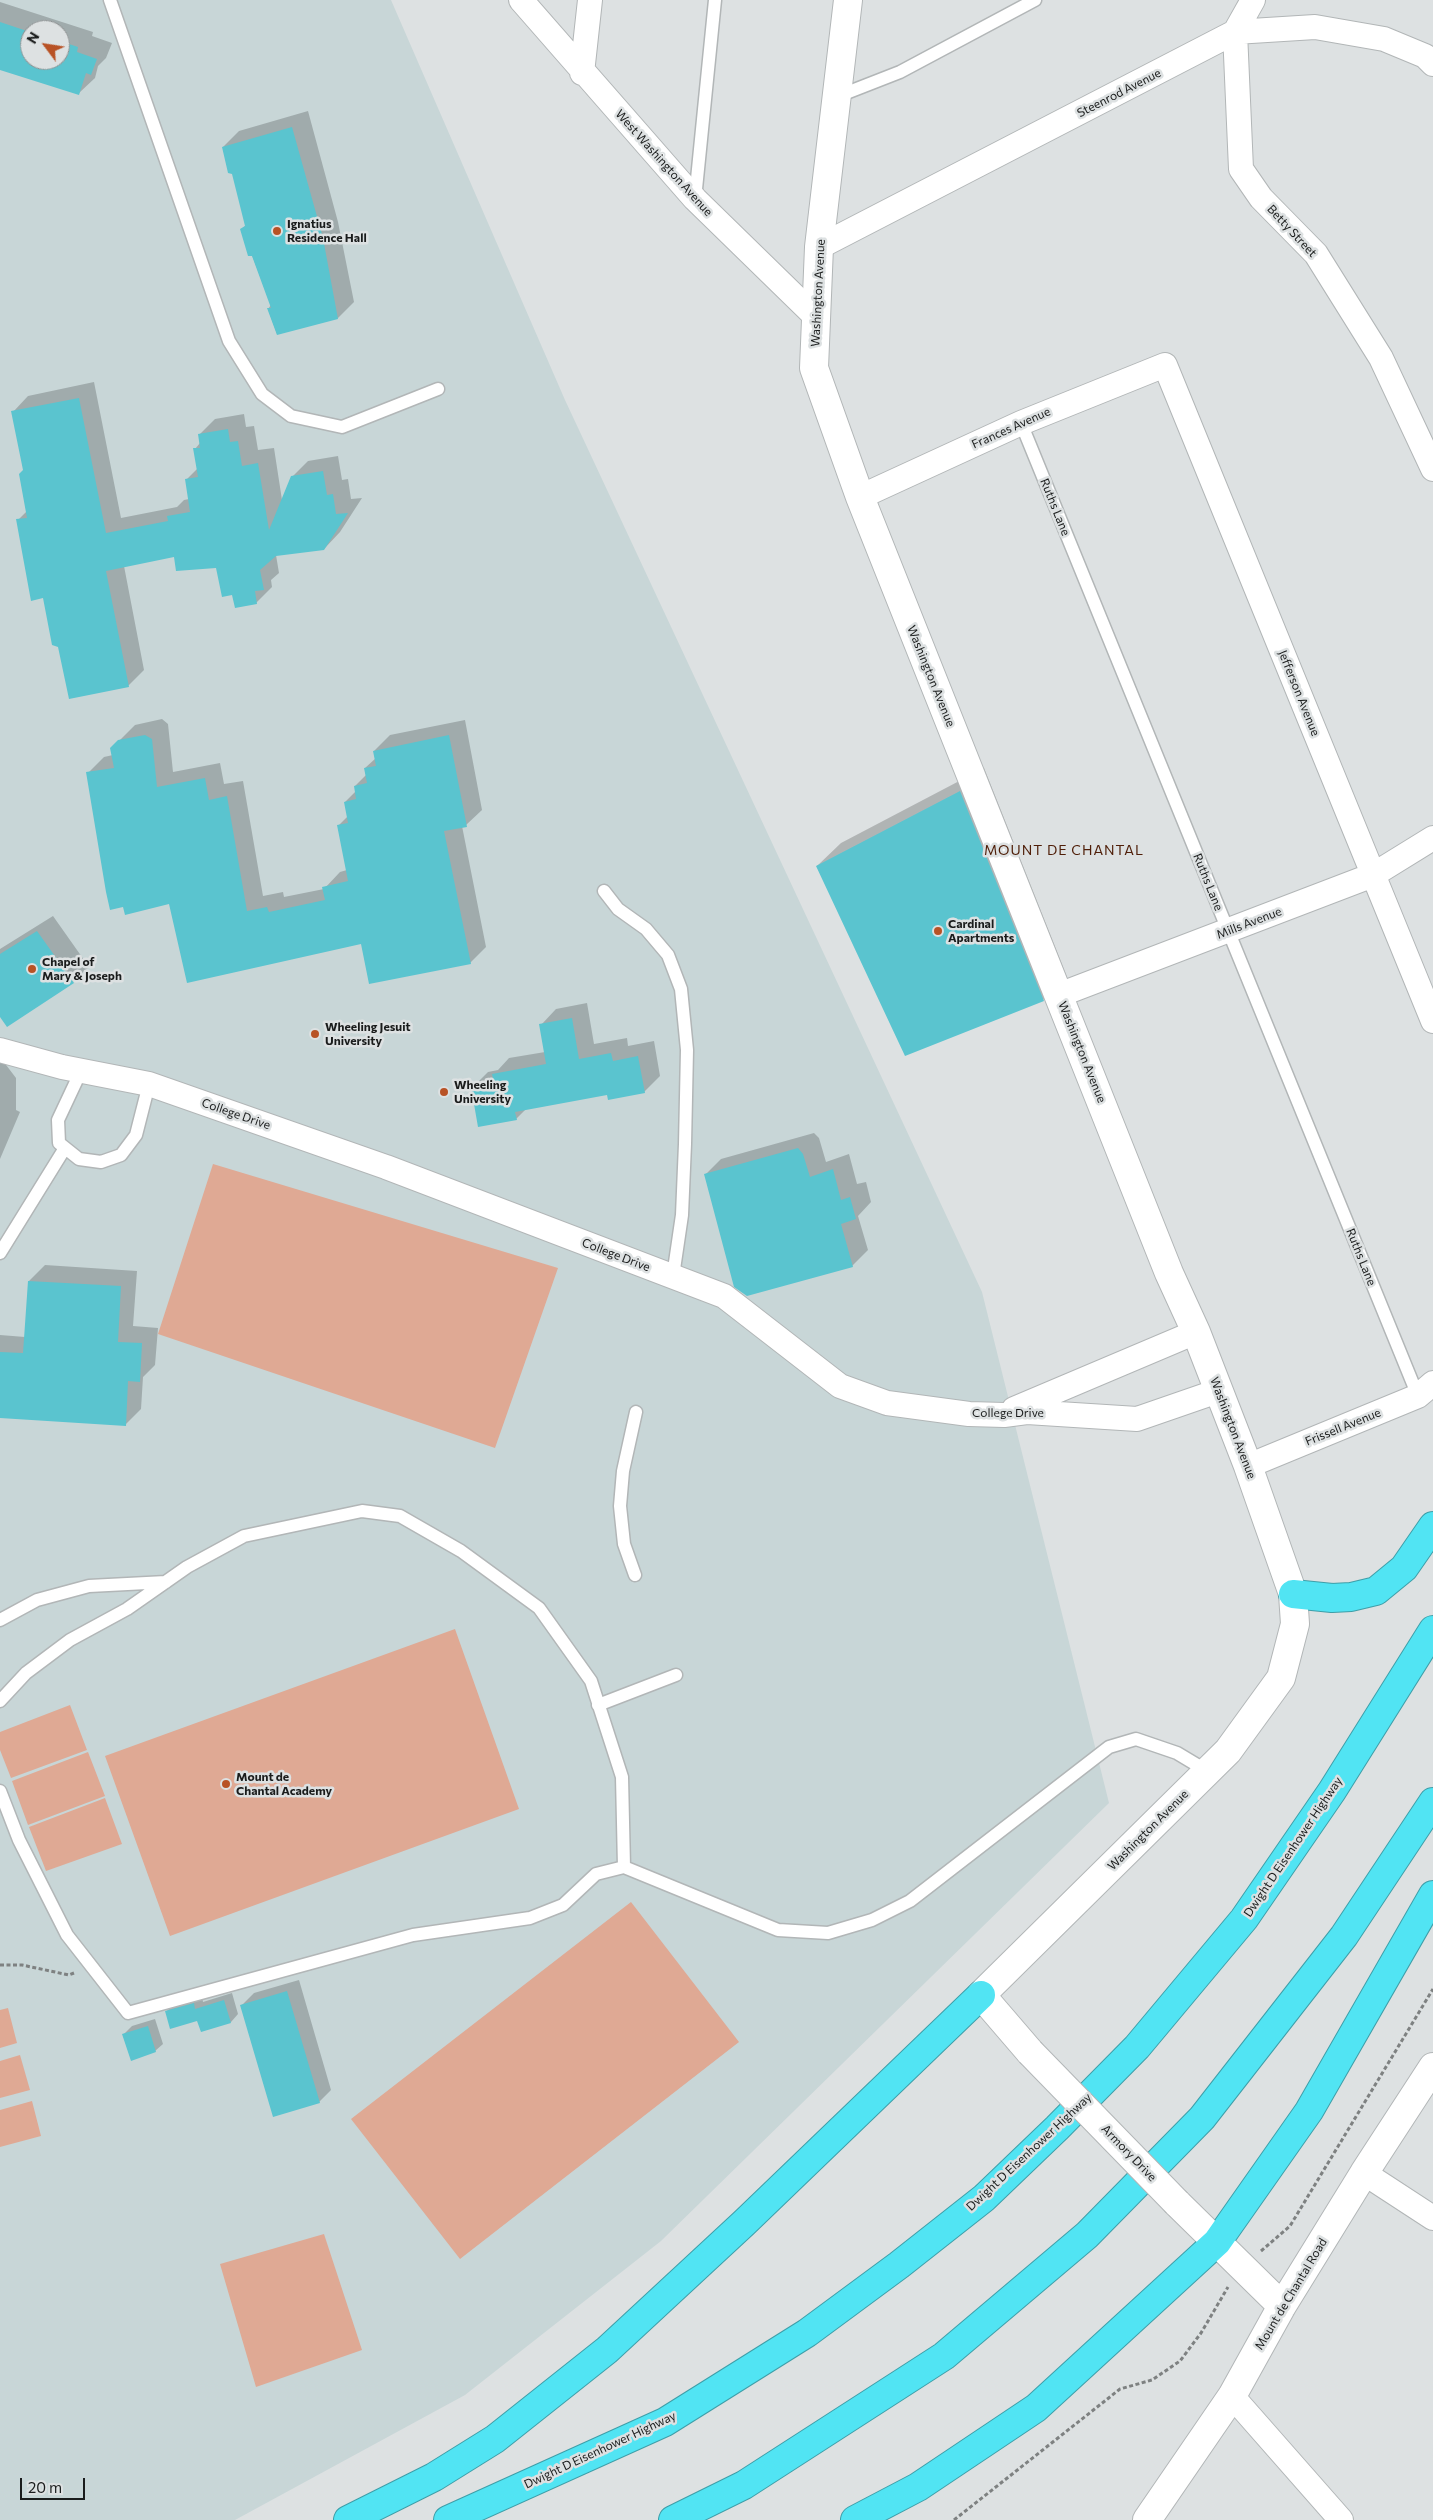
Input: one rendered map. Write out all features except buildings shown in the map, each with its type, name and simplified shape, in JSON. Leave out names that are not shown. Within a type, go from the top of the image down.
[{"type":"highway","points":[[1293,1594],[1332,1598],[1351,1597],[1376,1591],[1404,1568],[1433,1526]]},
{"type":"highway","name":"Dwight D Eisenhower Highway","points":[[448,2520],[665,2422],[807,2333],[899,2265],[984,2198],[1137,2047],[1244,1919],[1332,1791],[1433,1630]]},
{"type":"highway","points":[[673,2520],[744,2485],[944,2356],[1087,2235],[1202,2118],[1344,1936],[1433,1802]]},
{"type":"highway","points":[[855,2520],[918,2487],[1036,2408],[1217,2242],[1309,2111],[1433,1895]]},
{"type":"highway","points":[[348,2520],[434,2477],[494,2439],[606,2350],[744,2223],[981,1995]]},
{"type":"street","name":"West Washington Avenue","points":[[520,0],[695,200],[816,317]]},
{"type":"street","points":[[582,73],[590,0]]},
{"type":"street","name":"Washington Avenue","points":[[848,0],[819,247],[814,368],[860,497],[1169,1273],[1196,1332],[1248,1466],[1293,1594],[1295,1624],[1281,1678],[1228,1750],[981,1995]]},
{"type":"street","points":[[1235,32],[1253,0]]},
{"type":"street","name":"Steenrod Avenue","points":[[819,247],[1235,32],[1315,27],[1384,38],[1425,56],[1433,64]]},
{"type":"street","name":"Betty Street","points":[[1235,32],[1241,169],[1261,198],[1316,254],[1381,358],[1433,469]]},
{"type":"street","name":"Frances Avenue","points":[[860,497],[1021,423],[1165,365]]},
{"type":"street","name":"Jefferson Avenue","points":[[1165,365],[1433,1021]]},
{"type":"street","name":"Mills Avenue","points":[[1059,995],[1373,875],[1433,838]]},
{"type":"street","name":"College Drive","points":[[0,1050],[81,1071],[149,1084],[386,1167],[724,1296],[840,1386],[887,1404],[969,1414],[1004,1415],[1026,1412],[1137,1419],[1218,1391]]},
{"type":"street","points":[[1004,1415],[1196,1332]]},
{"type":"street","name":"Frissell Avenue","points":[[1248,1466],[1426,1390]]},
{"type":"street","name":"Armory Drive","points":[[981,1995],[1030,2052],[1177,2203],[1282,2306]]},
{"type":"street","name":"Mount de Chantal Road","points":[[1147,2520],[1232,2396],[1282,2306],[1364,2173],[1433,2067]]},
{"type":"street","points":[[1364,2173],[1433,2218]]},
{"type":"street","points":[[1232,2396],[1341,2520]]},
{"type":"lane","points":[[110,0],[229,342],[262,394],[291,416],[342,427],[438,389]]},
{"type":"lane","points":[[695,200],[716,0]]},
{"type":"lane","points":[[836,97],[900,72],[1035,0]]},
{"type":"lane","name":"Ruths Lane","points":[[1021,423],[1228,931],[1426,1390]]},
{"type":"lane","points":[[604,891],[618,909],[646,929],[668,955],[681,988],[687,1050],[682,1215],[673,1276]]},
{"type":"lane","points":[[81,1071],[58,1120],[59,1143],[79,1160],[101,1162],[121,1155],[136,1135],[149,1084]]},
{"type":"lane","points":[[0,1253],[65,1148]]},
{"type":"lane","points":[[635,1575],[624,1544],[620,1506],[623,1471],[636,1412]]},
{"type":"lane","points":[[0,1701],[26,1673],[70,1640],[127,1608],[187,1568],[244,1536],[362,1510],[400,1516],[460,1551],[539,1608],[591,1681],[622,1777],[624,1867]]},
{"type":"lane","points":[[0,1620],[37,1600],[89,1586],[166,1582]]},
{"type":"lane","points":[[598,1705],[676,1675]]},
{"type":"lane","points":[[0,1791],[20,1840],[67,1935],[128,2013],[413,1935],[530,1918],[563,1905],[596,1874],[624,1867],[778,1930],[828,1934],[872,1920],[910,1901],[1109,1747],[1136,1739],[1177,1753],[1207,1771]]},
{"type":"path","points":[[0,1965],[22,1965],[69,1974],[91,1966]]},
{"type":"shaded area","name":"Wheeling University","points":[[0,0],[391,0],[565,400],[982,1292],[1109,1803],[661,2241],[465,2395],[235,2520],[0,2520]]},
{"type":"shaded area","points":[[213,1164],[558,1268],[495,1448],[158,1334]]},
{"type":"shaded area","points":[[455,1629],[519,1809],[170,1936],[105,1756]]},
{"type":"shaded area","points":[[70,1705],[87,1750],[11,1778],[0,1750],[0,1732]]},
{"type":"shaded area","points":[[88,1752],[105,1796],[28,1825],[12,1781]]},
{"type":"shaded area","points":[[105,1798],[122,1844],[46,1871],[29,1827]]},
{"type":"shaded area","points":[[631,1902],[739,2042],[460,2259],[351,2119]]},
{"type":"shaded area","points":[[8,2008],[17,2043],[0,2048],[0,2010]]},
{"type":"shaded area","points":[[20,2055],[30,2090],[0,2098],[0,2061]]},
{"type":"shaded area","points":[[32,2101],[41,2136],[0,2147],[0,2110]]},
{"type":"shaded area","points":[[324,2234],[362,2350],[256,2387],[220,2264]]},
{"type":"place","name":"Ignatius Residence Hall","points":[[277,231]]},
{"type":"place","name":"Cardinal Apartments","points":[[938,931]]},
{"type":"place","name":"Chapel of Mary & Joseph","points":[[32,969]]},
{"type":"place","name":"Wheeling Jesuit University","points":[[315,1034]]},
{"type":"place","name":"Wheeling University","points":[[444,1092]]},
{"type":"place","name":"Mount de Chantal Academy","points":[[226,1784]]},
{"type":"district","name":"MOUNT DE CHANTAL","points":[[1064,850]]}]
